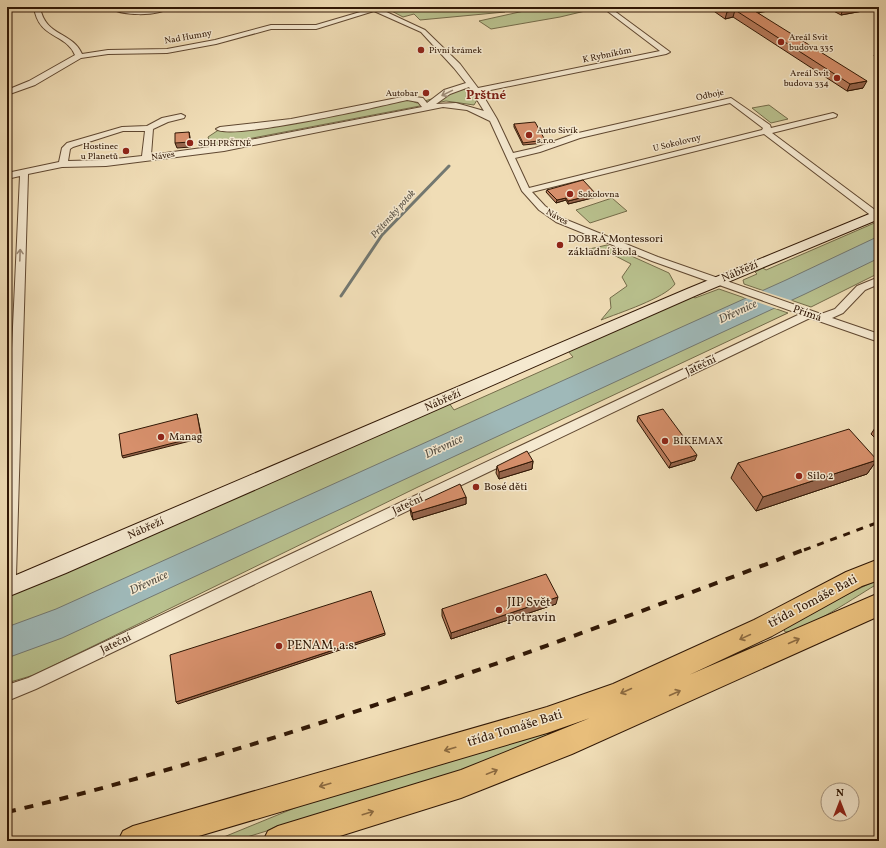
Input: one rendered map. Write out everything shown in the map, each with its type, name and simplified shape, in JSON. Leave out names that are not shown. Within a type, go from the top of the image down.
[{"type":"main road","name":"třída Tomáše Bati","points":[[133,841],[547,720],[616,696],[763,628],[854,579],[879,569]]},
{"type":"main road","points":[[278,841],[468,781],[562,744],[879,604]]},
{"type":"street","points":[[37,7],[39,17],[48,29],[73,47],[79,56]]},
{"type":"street","points":[[111,7],[120,10],[141,12],[154,11],[167,7]]},
{"type":"street","points":[[359,7],[376,8]]},
{"type":"street","name":"K Rybníkům","points":[[476,91],[666,52],[605,7]]},
{"type":"street","name":"Nad Humny","points":[[7,93],[32,83],[79,56],[108,52],[172,50],[223,40],[271,27],[302,28],[325,25],[376,8]]},
{"type":"street","name":"Náves","points":[[376,8],[423,31],[457,66],[476,91],[493,119],[526,191],[542,208],[560,220],[655,259],[735,288]]},
{"type":"street","name":"Náves","points":[[426,107],[447,92],[471,84]]},
{"type":"street","points":[[220,129],[247,128],[289,123],[407,98],[420,100],[426,107]]},
{"type":"street","name":"Odboje","points":[[511,156],[537,150],[577,136],[731,100],[767,127],[766,132],[877,215]]},
{"type":"street","name":"Náves","points":[[7,176],[62,164],[106,163],[146,159],[252,143],[426,107],[457,106],[484,112],[493,119]]},
{"type":"street","points":[[341,113],[348,124]]},
{"type":"street","name":"U Sokolovny","points":[[526,191],[833,114]]},
{"type":"street","points":[[62,164],[66,148],[70,145],[122,129],[149,128],[165,120],[181,116]]},
{"type":"street","name":"Náves","points":[[146,159],[149,128]]},
{"type":"street","points":[[247,128],[252,143]]},
{"type":"street","points":[[7,588],[9,576],[24,172]]},
{"type":"street","name":"Nábřeží","points":[[7,588],[59,567],[718,281],[877,215]]},
{"type":"street","name":"Jateční","points":[[7,693],[31,684],[809,314],[839,311],[861,288],[879,280]]},
{"type":"street","name":"Přímá","points":[[735,288],[879,338]]},
{"type":"green space","points":[[384,7],[500,7],[505,12],[420,20],[414,14],[403,17]]},
{"type":"green space","points":[[542,7],[602,7],[560,17],[491,29],[479,21]]},
{"type":"green space","points":[[460,89],[472,90],[477,100],[474,105],[446,101],[211,146],[208,137],[220,129],[247,128],[405,98],[417,103],[450,94]]},
{"type":"green space","points":[[769,105],[788,119],[771,123],[752,108]]},
{"type":"green space","points":[[612,198],[627,211],[590,223],[576,210]]},
{"type":"green space","points":[[879,221],[879,273],[811,307],[744,284],[743,280],[757,274],[755,272],[763,268],[766,270]]},
{"type":"green space","points":[[607,245],[669,273],[675,284],[662,295],[652,300],[601,320],[611,308],[610,298],[627,286],[622,277],[631,264],[606,251],[588,253],[585,250]]},
{"type":"green space","points":[[719,289],[788,313],[418,487],[34,675],[7,683],[7,592],[449,403],[454,410],[573,357],[568,351],[692,296],[695,298]]},
{"type":"green space","points":[[879,579],[879,583],[832,612],[804,627],[785,632],[784,629],[838,599]]},
{"type":"green space","points":[[583,722],[459,772],[234,841],[214,841],[302,805]]},
{"type":"water","name":"Dřevnice","points":[[879,236],[879,258],[805,294],[62,638],[7,658],[7,627],[56,609],[786,280]]},
{"type":"pier","points":[[760,290],[793,301],[777,309],[743,297]]},
{"type":"building","points":[[720,7],[754,7],[750,8],[867,81],[850,84],[735,10],[727,12]]},
{"type":"building","points":[[841,7],[852,7],[843,9]]},
{"type":"building","name":"Auto Sivík s.r.o.","points":[[535,122],[545,140],[523,143],[514,124]]},
{"type":"building","points":[[189,132],[190,142],[175,143],[175,133]]},
{"type":"building","name":"Sokolovna","points":[[583,180],[596,194],[568,201],[566,198],[557,200],[547,190]]},
{"type":"building","name":"BIKEMAX","points":[[663,409],[697,455],[671,463],[638,416]]},
{"type":"building","name":"Manag","points":[[197,414],[201,436],[122,456],[119,434]]},
{"type":"building","name":"Silo 2","points":[[849,429],[877,460],[763,497],[738,463]]},
{"type":"building","points":[[527,451],[533,461],[499,472],[497,466]]},
{"type":"building","points":[[460,484],[466,497],[412,513],[410,507]]},
{"type":"building","name":"JIP Svět potravin","points":[[546,574],[558,597],[451,633],[442,609]]},
{"type":"building","name":"PENAM, a.s.","points":[[371,591],[385,633],[176,702],[170,655]]},
{"type":"waterway","name":"Prštenský potok","points":[[341,296],[382,235],[449,166]]},
{"type":"railway","points":[[804,550],[879,522]]},
{"type":"railway","points":[[7,812],[172,768],[373,706],[591,630],[806,549]]},
{"type":"place","name":"Areál Svit budova 335","points":[[781,42]]},
{"type":"place","name":"Pivní krámek","points":[[421,50]]},
{"type":"place","name":"Areál Svit budova 334","points":[[837,78]]},
{"type":"place","name":"Autobar","points":[[426,93]]},
{"type":"place","name":"Auto Sivík s.r.o.","points":[[529,135]]},
{"type":"place","name":"SDH PRŠTNÉ","points":[[190,143]]},
{"type":"place","name":"Hostinec u Planetů","points":[[126,151]]},
{"type":"place","name":"Sokolovna","points":[[570,194]]},
{"type":"place","name":"DOBRÁ Montessori základní škola","points":[[560,245]]},
{"type":"place","name":"Manag","points":[[161,437]]},
{"type":"place","name":"BIKEMAX","points":[[665,441]]},
{"type":"place","name":"Silo 2","points":[[799,476]]},
{"type":"place","name":"Bosé děti","points":[[476,487]]},
{"type":"place","name":"JIP Svět potravin","points":[[499,610]]},
{"type":"place","name":"PENAM, a.s.","points":[[279,646]]},
{"type":"district","name":"Prštné","points":[[486,96]]}]
